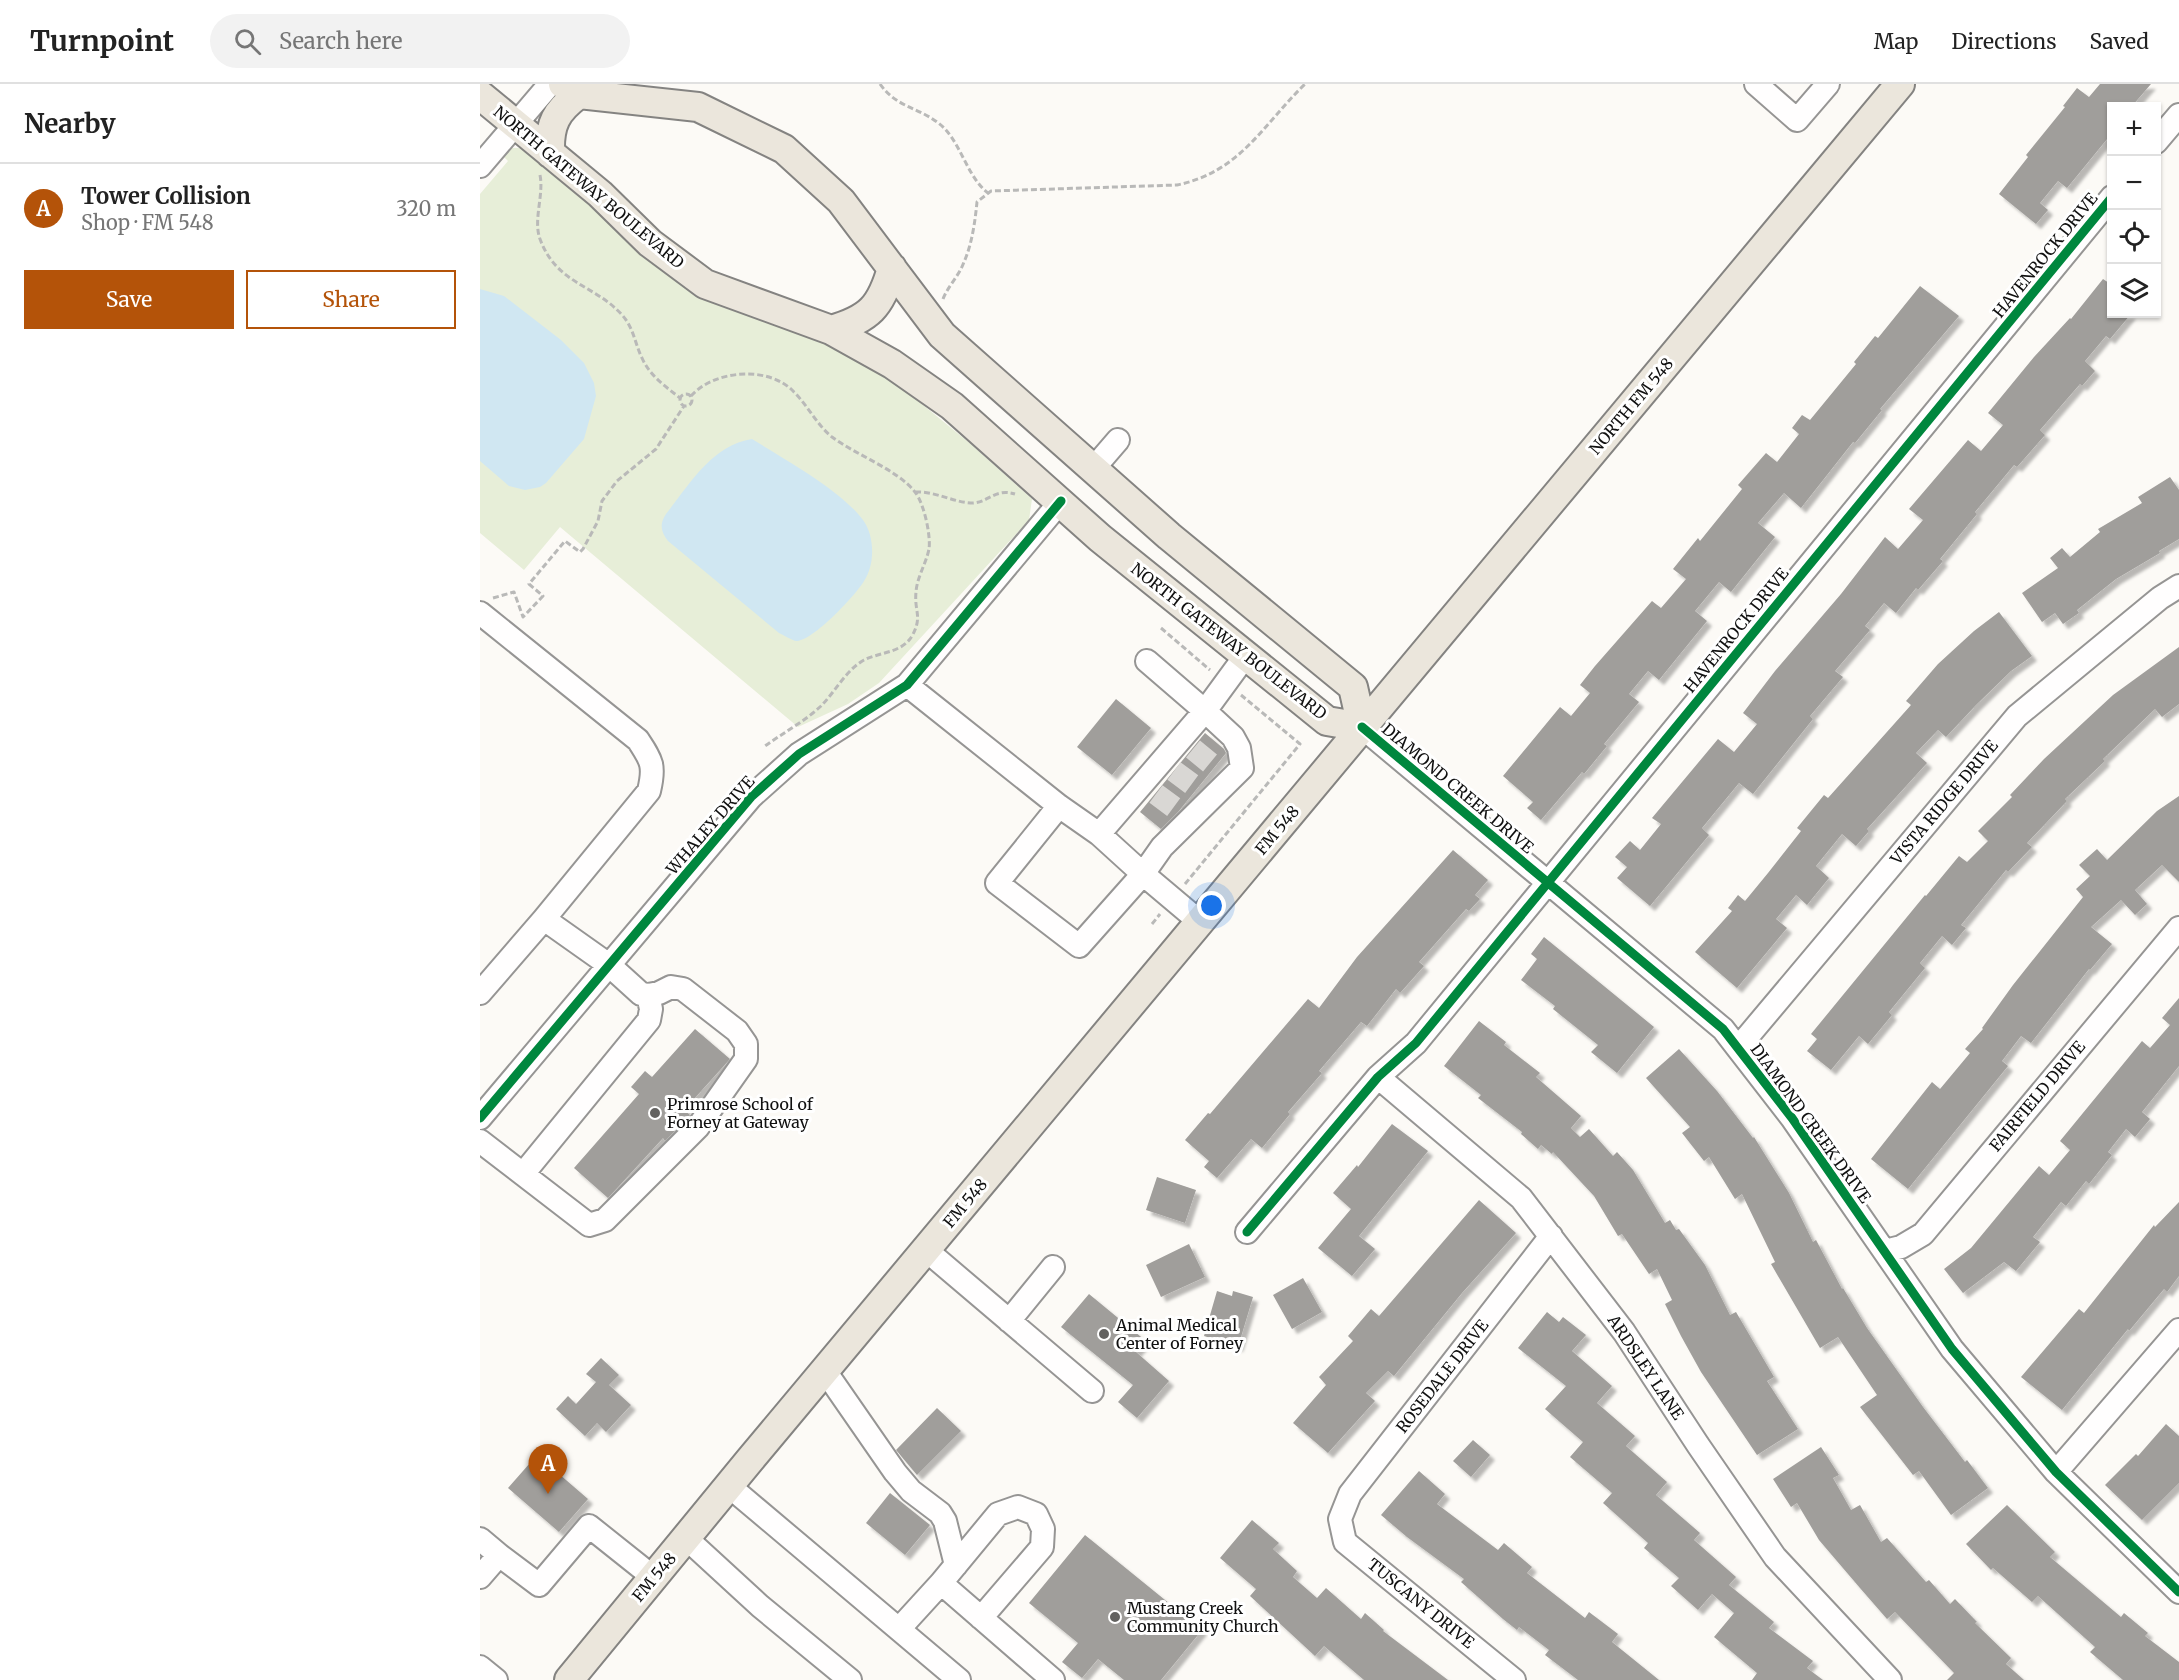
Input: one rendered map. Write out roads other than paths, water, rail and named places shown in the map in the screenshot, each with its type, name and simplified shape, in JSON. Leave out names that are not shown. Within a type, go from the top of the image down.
[{"type":"main road","name":"NORTH FM 548","points":[[1362,727],[1900,84]]},
{"type":"main road","points":[[544,161],[555,119],[571,89],[698,107],[784,149],[841,201],[942,335],[1169,536],[1353,687],[1362,727]]},
{"type":"main road","name":"NORTH GATEWAY BOULEVARD","points":[[480,94],[516,124],[544,161],[600,194],[650,243],[705,284],[831,330],[892,364],[952,406],[1100,538],[1327,721],[1362,727]]},
{"type":"main road","points":[[831,330],[853,324],[872,310],[886,291],[892,268]]},
{"type":"main road","points":[[1061,501],[1093,469]]},
{"type":"main road","name":"FM 548","points":[[569,1680],[1362,727]]},
{"type":"street","points":[[480,166],[550,84]]},
{"type":"street","points":[[1762,86],[1797,120],[1828,84]]},
{"type":"street","points":[[2161,137],[2179,115]]},
{"type":"street","name":"HAVENROCK DRIVE","points":[[1246,1232],[1378,1077],[1416,1043],[2107,203]]},
{"type":"street","points":[[1093,469],[1119,440]]},
{"type":"street","name":"WHALEY DRIVE","points":[[481,1115],[751,797],[799,754],[907,685],[1061,501]]},
{"type":"street","name":"VISTA RIDGE DRIVE","points":[[1738,1048],[2017,716],[2160,597],[2179,586]]},
{"type":"street","points":[[480,613],[638,740],[649,756],[653,772],[649,791],[544,920],[480,993]]},
{"type":"street","points":[[1099,834],[1150,788],[1186,744],[1205,711],[1246,655]]},
{"type":"street","points":[[1059,806],[997,883],[1079,946],[1143,874],[1184,816],[1204,793],[1222,774],[1242,768],[1239,748],[1233,737],[1147,661]]},
{"type":"street","points":[[907,685],[1059,806],[1099,834],[1200,922]]},
{"type":"street","name":"DIAMOND CREEK DRIVE","points":[[1362,727],[1723,1029],[1792,1118],[1952,1349],[2056,1472],[2179,1592]]},
{"type":"street","points":[[480,1141],[589,1225],[605,1220],[698,1127],[746,1059],[746,1044],[737,1031],[683,988],[671,987],[658,993],[641,994],[609,965],[544,920]]},
{"type":"street","name":"FAIRFIELD DRIVE","points":[[1885,1251],[1901,1247],[1923,1233],[2179,928]]},
{"type":"street","points":[[523,1174],[649,1020],[651,1009],[648,995]]},
{"type":"street","name":"ARDSLEY LANE","points":[[1378,1077],[1521,1197],[1624,1332],[1775,1557],[1890,1680]]},
{"type":"street","name":"ROSEDALE DRIVE","points":[[1340,1519],[1350,1494],[1551,1236]]},
{"type":"street","points":[[926,1250],[1092,1391]]},
{"type":"street","points":[[1009,1321],[1053,1267]]},
{"type":"street","points":[[2056,1472],[2179,1330]]},
{"type":"street","points":[[825,1371],[895,1472],[911,1491],[940,1513],[945,1521],[956,1565]]},
{"type":"street","points":[[729,1486],[959,1680]]},
{"type":"street","points":[[899,1629],[941,1584],[998,1514],[1018,1507],[1036,1514],[1043,1529],[1042,1546],[981,1618]]},
{"type":"street","name":"TUSCANY DRIVE","points":[[1340,1519],[1345,1542],[1514,1680]]},
{"type":"street","points":[[480,1539],[539,1585],[589,1526],[653,1577]]},
{"type":"street","points":[[686,1538],[760,1606],[850,1680]]},
{"type":"street","points":[[480,1577],[499,1556]]},
{"type":"street","points":[[941,1584],[1053,1680]]},
{"type":"street","points":[[480,1667],[496,1680]]},
{"type":"water","points":[[480,289],[504,296],[561,340],[584,363],[594,383],[596,396],[584,439],[540,487],[525,490],[509,486],[480,461]]},
{"type":"water","points":[[752,439],[827,486],[863,520],[870,534],[872,559],[868,574],[859,588],[822,626],[812,634],[796,641],[779,633],[668,541],[662,531],[662,521],[666,514],[703,468],[725,449]]},
{"type":"tunnel","points":[[1193,749],[1215,767]]},
{"type":"tunnel","points":[[1174,771],[1197,788]]},
{"type":"tunnel","points":[[1156,794],[1179,811]]},
{"type":"place","name":"Primrose School of Forney at Gateway","points":[[655,1113]]},
{"type":"place","name":"Animal Medical Center of Forney","points":[[1104,1334]]},
{"type":"place","name":"Tower Collision","points":[[548,1494]]},
{"type":"place","name":"Mustang Creek Community Church","points":[[1115,1617]]}]
